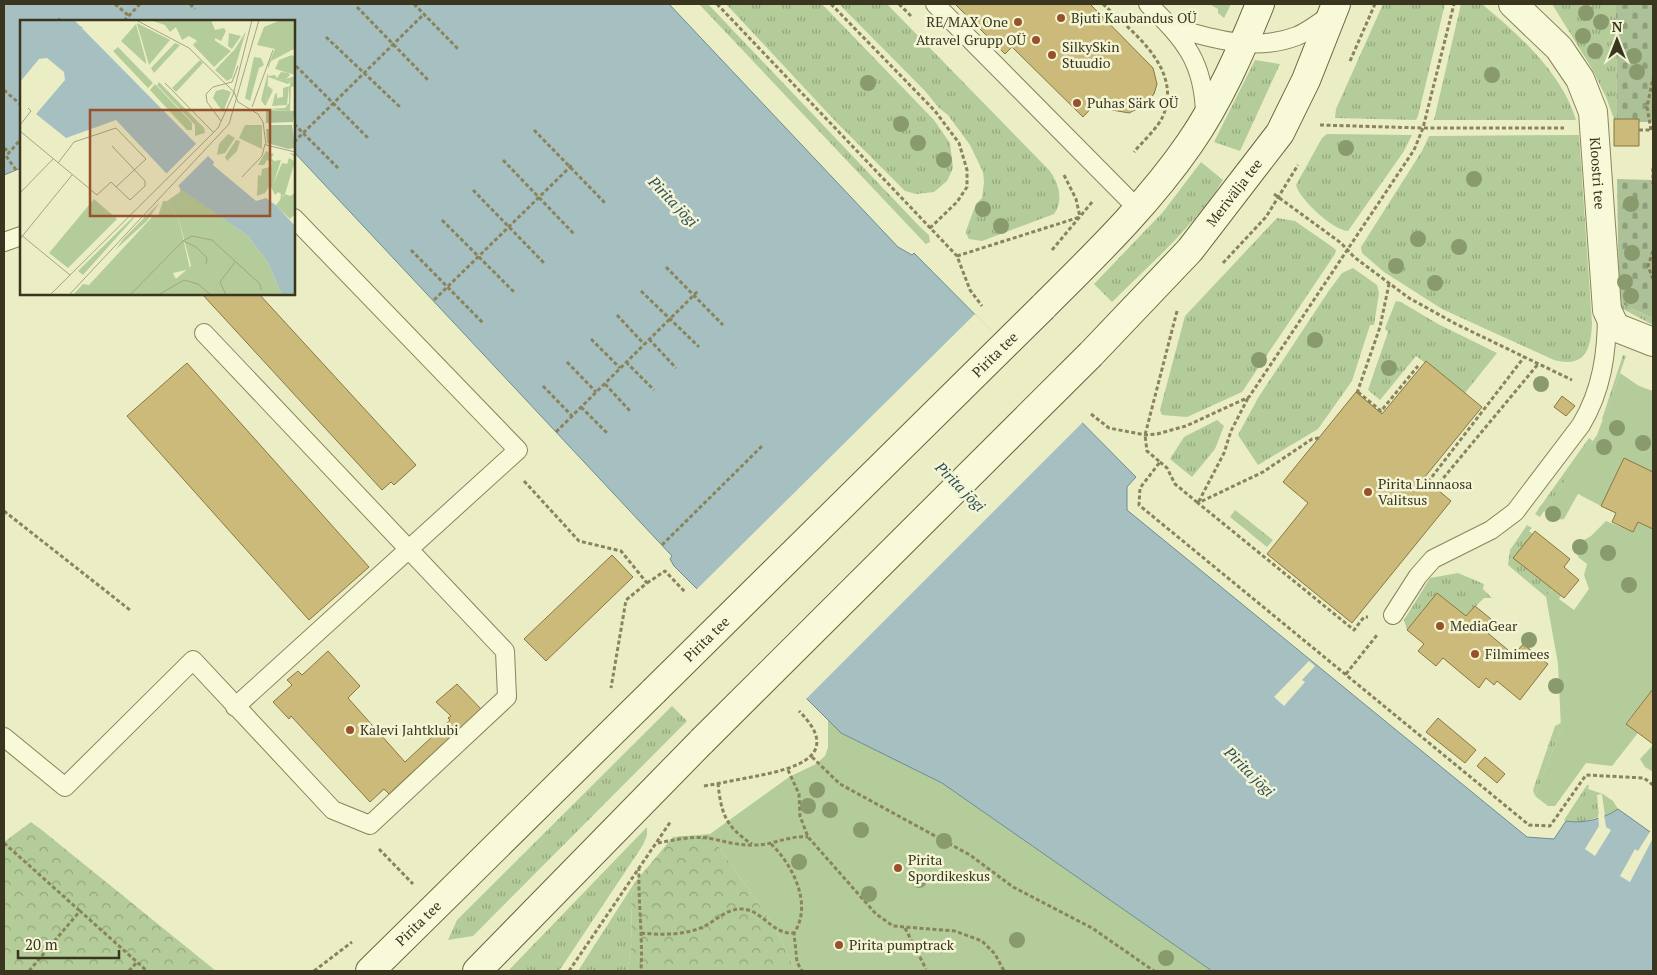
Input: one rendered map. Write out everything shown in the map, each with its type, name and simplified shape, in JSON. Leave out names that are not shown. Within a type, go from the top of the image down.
[{"type":"main road","points":[[1138,209],[1175,164],[1205,118],[1243,43],[1260,4]]},
{"type":"main road","name":"Kloostri tee","points":[[1513,4],[1559,48],[1580,79],[1593,112],[1607,310]]},
{"type":"main road","name":"Merivälja tee","points":[[477,971],[702,741],[1091,354],[1190,250],[1280,133],[1306,80],[1334,8]]},
{"type":"main road","name":"Pirita tee","points":[[370,971],[1043,307],[1138,209]]},
{"type":"main road","points":[[1607,310],[1615,327],[1653,342]]},
{"type":"lane","points":[[935,4],[1138,209]]},
{"type":"lane","points":[[1148,4],[1172,27],[1196,63],[1201,74],[1205,93],[1205,118]]},
{"type":"lane","points":[[1172,27],[1218,40],[1243,43],[1280,41],[1298,36],[1334,8]]},
{"type":"lane","points":[[236,707],[518,450],[295,219]]},
{"type":"lane","points":[[4,242],[20,236]]},
{"type":"lane","points":[[1393,615],[1418,576],[1433,560],[1491,530],[1515,512],[1581,425],[1597,393],[1606,354],[1607,310]]},
{"type":"lane","points":[[4,737],[65,787],[193,660],[333,810],[370,824],[507,697],[505,651],[407,550],[204,333]]},
{"type":"path","points":[[115,4],[129,16]]},
{"type":"path","points":[[125,20],[140,4]]},
{"type":"path","points":[[190,4],[195,9]]},
{"type":"path","points":[[414,4],[459,50]]},
{"type":"path","points":[[718,4],[957,256],[970,290],[982,306]]},
{"type":"path","points":[[832,4],[935,111],[959,143],[967,170],[967,187],[957,202],[930,228]]},
{"type":"path","points":[[1103,4],[1150,51],[1162,67],[1164,76],[1166,98],[1163,116],[1134,152]]},
{"type":"path","points":[[1198,502],[1224,453],[1231,432],[1249,397],[1414,150],[1423,128],[1454,4]]},
{"type":"path","points":[[357,7],[428,80]]},
{"type":"path","points":[[295,141],[424,14]]},
{"type":"path","points":[[326,37],[400,107]]},
{"type":"path","points":[[296,66],[368,138]]},
{"type":"path","points":[[1638,130],[1652,130],[1647,107],[1653,78]]},
{"type":"path","points":[[4,90],[20,104]]},
{"type":"path","points":[[295,125],[338,168]]},
{"type":"path","points":[[1320,125],[1423,128],[1568,128]]},
{"type":"path","points":[[534,130],[605,203]]},
{"type":"path","points":[[16,170],[6,156],[20,140]]},
{"type":"path","points":[[4,148],[9,152]]},
{"type":"path","points":[[503,160],[574,234]]},
{"type":"path","points":[[434,300],[573,164]]},
{"type":"path","points":[[1653,168],[1653,184]]},
{"type":"path","points":[[473,190],[544,263]]},
{"type":"path","points":[[1272,192],[1342,243],[1347,250],[1389,284],[1456,324],[1525,356],[1597,393]]},
{"type":"path","points":[[957,256],[1080,217],[1094,200]]},
{"type":"path","points":[[442,220],[514,292]]},
{"type":"path","points":[[411,250],[483,323]]},
{"type":"path","points":[[1653,251],[1648,266],[1653,279]]},
{"type":"path","points":[[666,267],[723,325]]},
{"type":"path","points":[[1389,284],[1380,327],[1357,393],[1381,411],[1418,366]]},
{"type":"path","points":[[556,432],[698,290]]},
{"type":"path","points":[[641,291],[699,348]]},
{"type":"path","points":[[1177,311],[1145,435],[1147,451],[1167,468],[1175,484],[1354,630],[1364,617],[1393,615]]},
{"type":"path","points":[[617,315],[644,344]]},
{"type":"path","points":[[591,339],[620,368]]},
{"type":"path","points":[[649,339],[676,368]]},
{"type":"path","points":[[1428,482],[1525,356]]},
{"type":"path","points":[[567,362],[596,392]]},
{"type":"path","points":[[626,362],[654,390]]},
{"type":"path","points":[[1435,488],[1539,363]]},
{"type":"path","points":[[604,384],[630,411]]},
{"type":"path","points":[[543,386],[572,416]]},
{"type":"path","points":[[1091,414],[1109,428],[1145,435],[1157,434],[1186,426],[1249,397]]},
{"type":"path","points":[[581,407],[608,434]]},
{"type":"path","points":[[1198,502],[1263,472],[1312,439],[1318,438]]},
{"type":"path","points":[[662,545],[762,446]]},
{"type":"path","points":[[1160,462],[1140,488],[1139,505],[1530,825],[1550,826],[1586,775],[1644,778],[1653,785]]},
{"type":"path","points":[[4,511],[130,610]]},
{"type":"path","points":[[647,583],[665,571],[686,593]]},
{"type":"path","points":[[611,694],[623,611]]},
{"type":"path","points":[[1346,674],[1393,615]]},
{"type":"path","points":[[701,786],[788,770],[812,757],[816,750],[817,736],[809,721],[799,711]]},
{"type":"path","points":[[812,757],[840,784],[970,855],[1013,886],[1092,928],[1154,971]]},
{"type":"path","points":[[788,770],[798,794],[800,816],[808,837],[876,914],[893,926],[955,930],[982,941],[994,954],[1004,971]]},
{"type":"path","points":[[718,783],[722,814],[734,832],[754,845]]},
{"type":"path","points":[[569,971],[674,816]]},
{"type":"path","points":[[370,824],[368,836],[414,884]]},
{"type":"path","points":[[657,843],[689,838],[707,838],[754,845],[771,844],[785,838],[808,837]]},
{"type":"path","points":[[4,843],[148,971]]},
{"type":"path","points":[[771,844],[788,863],[800,894],[801,923],[794,933],[797,962],[802,971]]},
{"type":"path","points":[[639,866],[638,897],[641,933],[641,971]]},
{"type":"path","points":[[641,933],[662,935],[700,928],[716,918],[740,909],[750,910],[759,914],[766,923],[786,934],[794,933]]},
{"type":"path","points":[[29,971],[80,911]]},
{"type":"path","points":[[905,928],[926,969]]},
{"type":"path","points":[[129,971],[137,962]]},
{"type":"green space","points":[[699,4],[708,4],[929,235],[930,242],[926,244],[920,238]]},
{"type":"green space","points":[[726,4],[822,4],[934,120],[950,143],[953,168],[947,181],[934,192],[916,194],[905,191],[837,123]]},
{"type":"green space","points":[[839,4],[887,4],[1049,170],[1058,186],[1059,192],[1059,203],[1054,214],[982,241],[969,239],[966,233],[967,228],[976,204],[982,198],[984,182],[983,172],[970,145],[948,115],[939,108],[925,91]]},
{"type":"green space","points":[[1209,4],[1231,4],[1224,18],[1218,13],[1218,9]]},
{"type":"green space","points":[[1383,4],[1445,4],[1418,116],[1416,120],[1335,118],[1336,109]]},
{"type":"green space","points":[[1461,4],[1482,4],[1524,41],[1550,71],[1560,86],[1576,120],[1434,120]]},
{"type":"green space","points":[[1552,4],[1616,4],[1617,119],[1614,119],[1606,97],[1591,67]]},
{"type":"green space","points":[[1616,4],[1653,4],[1653,122],[1639,122],[1638,119],[1617,119]]},
{"type":"green space","points":[[1255,60],[1280,64],[1240,151],[1214,142]]},
{"type":"green space","points":[[1327,134],[1412,135],[1404,151],[1348,231],[1334,226],[1310,206],[1296,185],[1322,138]]},
{"type":"green space","points":[[1579,135],[1592,323],[1588,349],[1579,359],[1564,362],[1554,360],[1442,309],[1384,272],[1362,253],[1361,247],[1422,151],[1429,136]]},
{"type":"green space","points":[[1201,162],[1223,180],[1186,229],[1112,302],[1094,284],[1163,212]]},
{"type":"green space","points":[[1617,179],[1653,180],[1653,318],[1624,305],[1619,294]]},
{"type":"green space","points":[[1277,218],[1295,221],[1336,250],[1335,254],[1242,392],[1187,417],[1162,415],[1160,410],[1185,316]]},
{"type":"green space","points":[[1353,268],[1377,285],[1379,293],[1374,325],[1370,325],[1352,381],[1318,429],[1258,465],[1238,435],[1258,398],[1328,292],[1342,273]]},
{"type":"green space","points":[[1619,294],[1624,305],[1653,318],[1653,325],[1621,308]]},
{"type":"green space","points":[[1396,301],[1497,353],[1465,393],[1416,356],[1380,400],[1368,390],[1388,332],[1385,328]]},
{"type":"green space","points":[[1623,355],[1626,356],[1603,420],[1602,419]]},
{"type":"green space","points":[[1620,373],[1639,386],[1653,391],[1653,472],[1624,458],[1601,506],[1578,494],[1564,519],[1557,520],[1544,511],[1597,435]]},
{"type":"green space","points":[[1217,420],[1224,426],[1215,449],[1192,477],[1170,459],[1184,437]]},
{"type":"green space","points":[[1589,438],[1593,441],[1540,517],[1535,514]]},
{"type":"green space","points":[[1235,510],[1273,540],[1267,547],[1230,517]]},
{"type":"green space","points":[[1606,521],[1633,532],[1638,522],[1653,529],[1653,689],[1626,723],[1638,733],[1612,766],[1586,763],[1555,806],[1548,806],[1535,796],[1561,729],[1558,664],[1546,597],[1552,589],[1561,596],[1559,599],[1574,610],[1589,589],[1584,575],[1587,564],[1578,557],[1577,544],[1591,536]]},
{"type":"green space","points":[[1527,525],[1532,528],[1529,531],[1533,534],[1552,589],[1546,597],[1508,565],[1510,550]]},
{"type":"green space","points":[[1458,573],[1484,584],[1483,589],[1492,598],[1484,598],[1466,616],[1437,593],[1407,630],[1404,620],[1430,578]]},
{"type":"green space","points":[[672,706],[687,721],[473,936],[448,940],[457,920]]},
{"type":"green space","name":"Pirita Spordikeskus","points":[[828,719],[841,733],[942,783],[1212,971],[796,971],[776,929],[710,834],[789,777],[816,764],[825,756],[828,747]]},
{"type":"green space","points":[[1561,723],[1561,729],[1535,796],[1533,790],[1555,726]]},
{"type":"green space","points":[[1653,745],[1653,772],[1645,767],[1640,759]]},
{"type":"green space","points":[[1587,785],[1589,785],[1588,789],[1603,794],[1613,801],[1618,809],[1605,816],[1602,794],[1597,795],[1599,817],[1579,823],[1564,820]]},
{"type":"green space","points":[[31,822],[216,971],[4,971],[4,842]]},
{"type":"green space","points":[[647,827],[647,835],[643,845],[559,971],[508,971]]},
{"type":"green space","points":[[710,834],[776,929],[796,971],[627,971],[632,944],[631,897],[635,882],[673,837]]},
{"type":"green space","points":[[635,882],[631,897],[632,944],[627,971],[578,971]]},
{"type":"water","name":"Pirita jõgi","points":[[4,4],[669,4],[898,247],[912,255],[914,253],[1136,477],[1127,487],[1127,510],[1527,837],[1554,839],[1566,821],[1593,820],[1606,816],[1618,809],[1653,834],[1653,971],[1212,971],[942,783],[841,733],[674,566],[670,559],[672,556],[295,153],[295,20],[20,20],[20,168],[4,175]]},
{"type":"pier","points":[[975,314],[1084,421],[805,700],[695,591]]},
{"type":"pier","points":[[1309,661],[1315,666],[1302,680],[1305,682],[1284,706],[1274,697]]},
{"type":"pier","points":[[1598,814],[1604,814],[1606,827],[1611,830],[1595,856],[1585,849],[1599,826]]},
{"type":"pier","points":[[1651,830],[1653,831],[1653,838],[1630,882],[1620,876],[1635,849],[1638,851]]},
{"type":"building","points":[[957,4],[1090,4],[1153,68],[1157,84],[1154,94],[1143,106],[1129,113],[1112,110],[1099,100],[1083,117],[1012,47],[1005,54]]},
{"type":"building","points":[[1614,119],[1639,119],[1639,146],[1614,146]]},
{"type":"building","points":[[203,295],[260,295],[416,465],[394,485],[391,482],[382,490]]},
{"type":"building","name":"Pirita Linnaosa Valitsus","points":[[1426,361],[1482,407],[1424,478],[1451,501],[1352,623],[1267,554],[1308,503],[1283,482],[1356,392],[1382,414]]},
{"type":"building","points":[[187,363],[369,567],[309,620],[127,416]]},
{"type":"building","points":[[1562,396],[1575,406],[1566,416],[1554,407]]},
{"type":"building","points":[[1624,458],[1653,472],[1653,529],[1638,522],[1633,532],[1612,522],[1616,513],[1601,506]]},
{"type":"building","points":[[1535,531],[1570,559],[1564,567],[1579,580],[1564,598],[1513,558]]},
{"type":"building","points":[[612,555],[633,577],[546,661],[524,639]]},
{"type":"building","points":[[1437,593],[1466,616],[1475,606],[1491,619],[1483,629],[1514,655],[1523,644],[1548,664],[1520,700],[1497,681],[1494,685],[1486,678],[1479,688],[1443,658],[1436,666],[1418,651],[1424,644],[1407,630]]},
{"type":"building","points":[[328,651],[360,686],[348,698],[405,762],[450,720],[448,718],[451,716],[436,702],[457,684],[483,711],[460,731],[459,729],[389,794],[384,789],[370,802],[291,716],[289,719],[273,702],[292,685],[287,680],[298,671],[302,675]]},
{"type":"building","points":[[1653,689],[1653,744],[1626,724]]},
{"type":"building","points":[[1438,718],[1476,750],[1465,763],[1426,732]]},
{"type":"building","points":[[1485,757],[1505,774],[1497,783],[1477,766]]},
{"type":"place","name":"Bjuti Kaubandus OÜ","points":[[1061,18]]},
{"type":"place","name":"RE/MAX One","points":[[1018,22]]},
{"type":"place","name":"Atravel Grupp OÜ","points":[[1036,40]]},
{"type":"place","name":"SilkySkin Stuudio","points":[[1052,55]]},
{"type":"place","name":"Puhas Särk OÜ","points":[[1077,103]]},
{"type":"place","name":"Pirita Linnaosa Valitsus","points":[[1368,492]]},
{"type":"place","name":"MediaGear","points":[[1440,626]]},
{"type":"place","name":"Filmimees","points":[[1475,654]]},
{"type":"place","name":"Kalevi Jahtklubi","points":[[350,730]]},
{"type":"place","name":"Pirita Spordikeskus","points":[[898,868]]},
{"type":"place","name":"Pirita pumptrack","points":[[839,945]]}]
